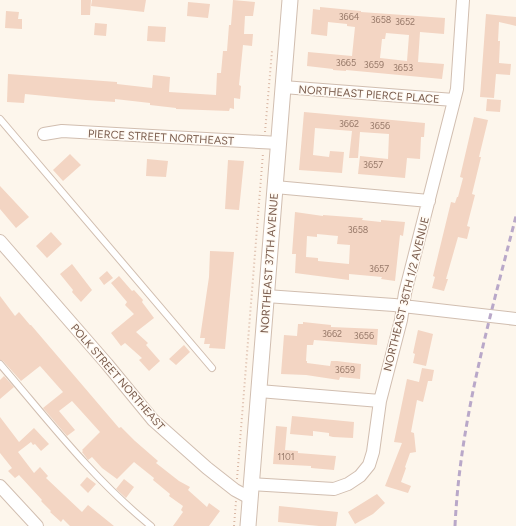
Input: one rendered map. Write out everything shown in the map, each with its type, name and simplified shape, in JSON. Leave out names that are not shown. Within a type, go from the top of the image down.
[{"type":"street","name":"NORTHEAST 37TH AVENUE","points":[[248,526],[246,488],[259,391],[290,0]]},
{"type":"street","name":"NORTHEAST 36TH 1/2 AVENUE","points":[[246,488],[334,489],[360,476],[369,465],[373,452],[380,401],[401,320],[405,293],[457,89],[463,0]]},
{"type":"street","name":"NORTHEAST PIERCE PLACE","points":[[283,87],[454,100]]},
{"type":"street","name":"PIERCE STREET NORTHEAST","points":[[44,134],[62,131],[279,143]]},
{"type":"street","points":[[275,187],[429,201]]},
{"type":"street","name":"POLK STREET NORTHEAST","points":[[0,241],[107,364],[153,420],[207,468],[235,490],[246,488]]},
{"type":"street","points":[[266,296],[403,306],[516,319]]},
{"type":"street","points":[[259,391],[380,401]]},
{"type":"street","points":[[0,486],[38,526]]},
{"type":"lane","points":[[0,119],[212,368]]},
{"type":"lane","points":[[0,364],[55,431],[112,493],[151,526]]},
{"type":"path","points":[[264,137],[273,45]]},
{"type":"path","points":[[246,488],[263,157]]},
{"type":"path","points":[[234,526],[236,502]]},
{"type":"building","points":[[81,0],[91,0],[90,15],[81,15]]},
{"type":"building","points":[[92,0],[146,0],[144,12],[91,6]]},
{"type":"building","points":[[233,0],[255,2],[253,16],[245,16],[244,34],[253,34],[252,46],[243,45],[239,85],[241,86],[240,99],[234,98],[234,109],[230,108],[229,111],[176,109],[150,105],[150,103],[115,99],[115,102],[25,94],[24,103],[7,102],[8,74],[117,82],[117,84],[152,88],[153,75],[170,77],[169,92],[216,95],[217,73],[221,73],[223,51],[227,51]]},
{"type":"building","points":[[188,2],[210,4],[208,18],[187,16]]},
{"type":"building","points":[[320,7],[361,12],[445,18],[444,34],[420,32],[418,62],[444,64],[442,79],[333,70],[307,66],[308,52],[352,56],[355,27],[347,26],[347,24],[328,22],[327,36],[311,34],[313,9],[320,10]],"holes":[[[386,33],[409,35],[407,61],[380,58],[382,39],[385,39]]]},
{"type":"building","points":[[6,11],[19,12],[18,19],[22,19],[22,29],[5,28]]},
{"type":"building","points":[[486,14],[516,17],[516,26],[499,22],[499,63],[511,64],[510,75],[496,74],[494,98],[480,97]]},
{"type":"building","points":[[95,23],[107,24],[106,36],[94,35]]},
{"type":"building","points":[[148,26],[166,27],[165,42],[147,41]]},
{"type":"building","points":[[487,99],[501,100],[500,112],[486,111]]},
{"type":"building","points":[[304,112],[425,123],[424,137],[421,137],[420,159],[407,158],[405,178],[358,174],[360,156],[388,159],[389,134],[360,132],[358,158],[349,158],[352,131],[315,128],[313,155],[329,157],[330,151],[344,152],[342,173],[299,170]]},
{"type":"building","points":[[474,117],[488,120],[472,194],[475,195],[467,226],[470,227],[467,239],[458,237],[444,291],[432,288],[435,277],[433,276],[451,202],[455,203],[458,197],[463,178],[460,177]]},
{"type":"building","points":[[70,154],[81,165],[63,181],[53,170]]},
{"type":"building","points":[[147,159],[168,161],[166,177],[146,176]]},
{"type":"building","points":[[228,160],[244,161],[239,210],[225,209]]},
{"type":"building","points":[[0,186],[29,217],[16,228],[0,209]]},
{"type":"building","points":[[295,212],[323,216],[363,218],[362,220],[381,222],[381,220],[405,222],[403,236],[400,235],[395,281],[381,279],[382,277],[349,274],[349,280],[295,273],[296,254],[292,254]],"holes":[[[317,234],[338,236],[337,244],[350,245],[349,264],[318,261],[318,258],[306,257],[307,236],[317,237]]]},
{"type":"building","points":[[51,232],[62,244],[47,258],[36,246]]},
{"type":"building","points":[[210,251],[234,252],[225,349],[209,348],[210,344],[204,344],[205,338],[200,338],[209,277]]},
{"type":"building","points":[[72,264],[92,290],[81,302],[60,274]]},
{"type":"building","points":[[107,271],[113,278],[104,285],[99,278]]},
{"type":"building","points":[[119,276],[132,291],[134,290],[143,300],[142,302],[154,318],[136,332],[148,343],[146,345],[160,361],[149,371],[139,360],[142,358],[125,343],[121,346],[111,333],[134,314],[125,305],[127,302],[111,283]]},
{"type":"building","points":[[0,296],[15,316],[19,312],[31,325],[119,428],[121,427],[158,461],[156,463],[179,481],[190,487],[188,490],[207,507],[209,503],[220,511],[209,526],[173,526],[183,512],[181,510],[183,506],[169,496],[170,494],[153,480],[154,478],[134,462],[117,479],[102,468],[92,457],[88,460],[82,450],[100,432],[72,401],[59,411],[75,430],[67,436],[43,408],[63,392],[40,366],[21,381],[3,361],[0,360]]},
{"type":"building","points":[[303,322],[331,325],[331,327],[378,329],[377,345],[314,340],[313,345],[307,345],[307,363],[330,366],[331,361],[361,364],[360,379],[340,377],[339,380],[306,375],[281,374],[284,335],[297,336],[298,324],[303,324]]},
{"type":"building","points":[[418,330],[433,334],[426,366],[413,363],[415,354],[413,353]]},
{"type":"building","points":[[184,345],[190,352],[176,365],[169,359]]},
{"type":"building","points":[[422,368],[434,370],[432,381],[428,381],[423,402],[417,400],[411,432],[414,433],[416,452],[410,453],[401,482],[411,486],[408,493],[385,486],[402,443],[394,442],[407,379],[419,382]]},
{"type":"building","points":[[4,376],[14,387],[0,399],[0,380]]},
{"type":"building","points":[[292,416],[354,422],[353,438],[333,437],[329,436],[329,433],[313,431],[313,436],[290,434]]},
{"type":"building","points":[[0,417],[19,442],[34,428],[49,444],[41,451],[31,442],[18,452],[34,473],[40,467],[48,476],[46,478],[82,512],[88,505],[114,526],[70,526],[63,519],[61,522],[50,512],[51,511],[41,501],[42,500],[19,475],[15,478],[8,471],[12,468],[0,453]]},
{"type":"building","points":[[276,426],[287,427],[285,450],[298,451],[298,453],[336,456],[334,470],[311,468],[311,466],[273,464]]},
{"type":"building","points":[[87,477],[96,484],[88,493],[80,485]]},
{"type":"building","points":[[124,479],[134,487],[126,498],[116,489]]},
{"type":"building","points":[[377,494],[385,503],[373,514],[355,524],[348,512]]},
{"type":"building","points":[[279,506],[338,512],[336,526],[278,522]]},
{"type":"railway","points":[[455,526],[458,486],[470,408],[487,331],[516,216]]}]
